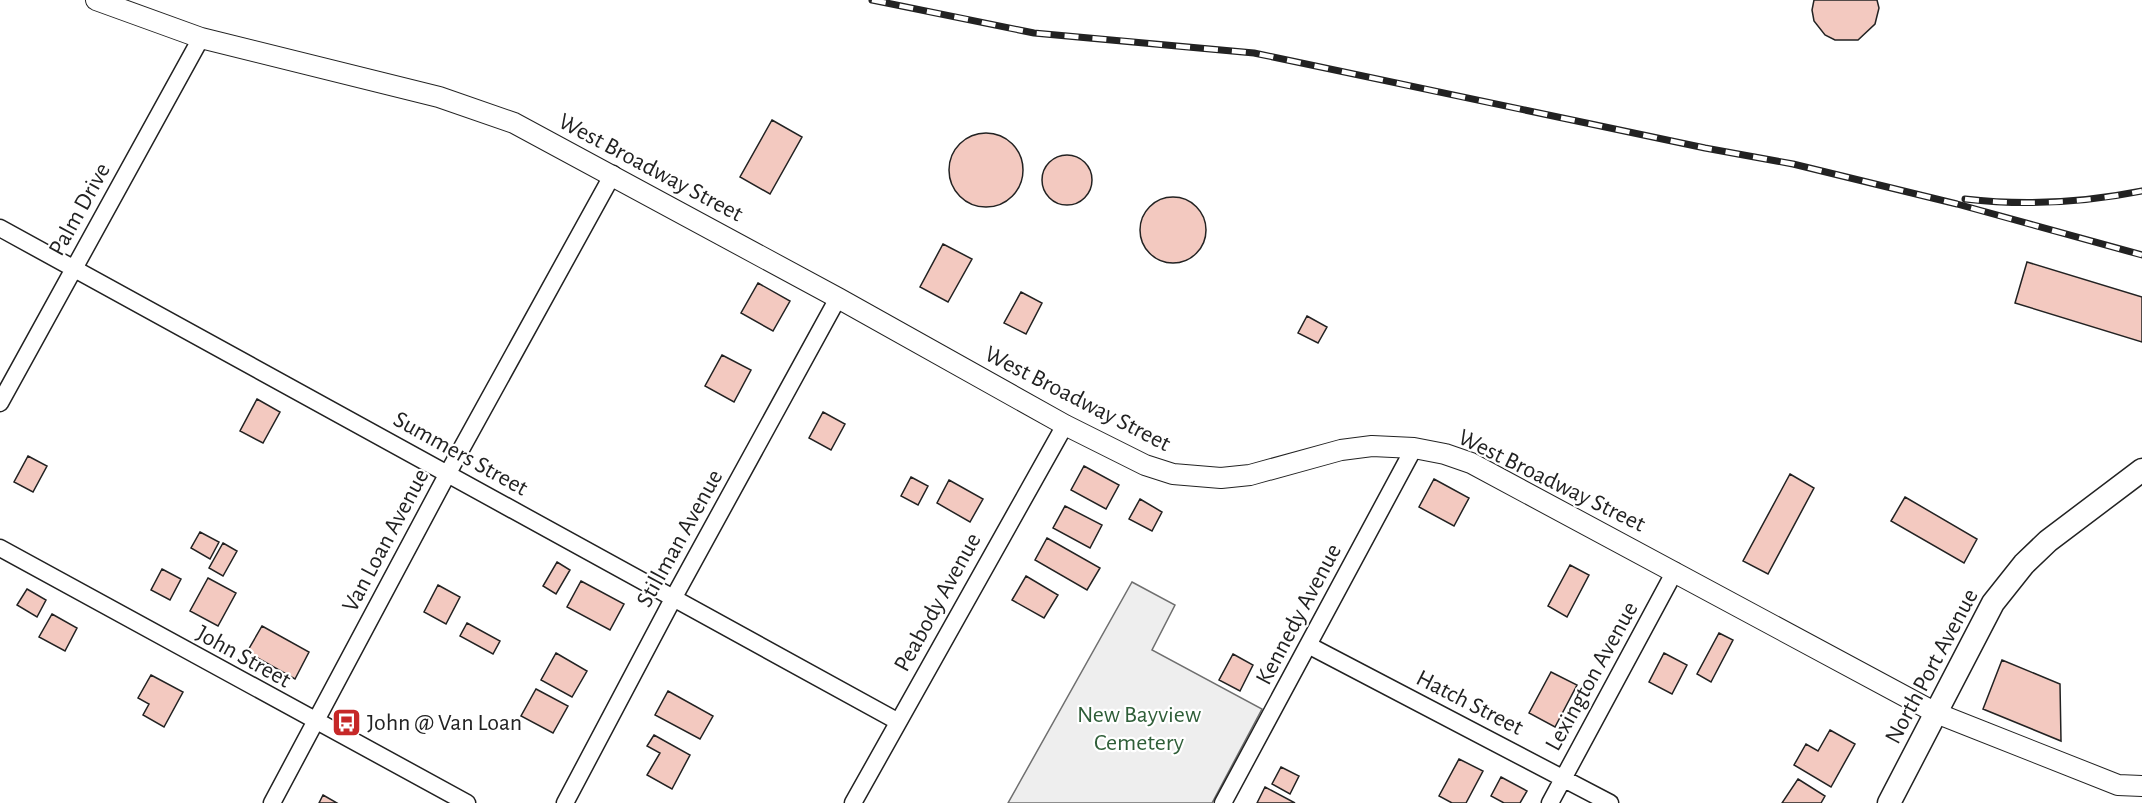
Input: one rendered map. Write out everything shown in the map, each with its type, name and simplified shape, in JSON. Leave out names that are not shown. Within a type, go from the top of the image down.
[{"type":"main road","name":"North Port Avenue","points":[[1889,803],[1993,603],[2024,564],[2048,541],[2142,470]]},
{"type":"street","name":"West Broadway Street","points":[[96,0],[201,38],[439,97],[514,123],[613,174],[1065,425],[1145,465],[1173,474],[1211,477],[1250,476],[1341,450],[1361,447],[1414,448],[1444,453],[1471,463],[1936,713],[2118,785],[2142,786]]},
{"type":"street","name":"Palm Drive","points":[[0,403],[201,38]]},
{"type":"street","name":"Van Loan Avenue","points":[[272,803],[448,472],[613,174]]},
{"type":"street","name":"Summers Street","points":[[0,228],[448,472],[897,721]]},
{"type":"street","name":"Stillman Avenue","points":[[565,803],[674,597],[838,298]]},
{"type":"street","name":"Peabody Avenue","points":[[853,803],[1065,425]]},
{"type":"street","name":"Kennedy Avenue","points":[[1223,803],[1414,448]]},
{"type":"street","name":"John Street","points":[[0,548],[316,723],[467,803]]},
{"type":"street","name":"Lexington Avenue","points":[[1550,803],[1675,571]]},
{"type":"street","name":"Hatch Street","points":[[1308,645],[1610,803]]},
{"type":"green space","name":"New Bayview Cemetery","points":[[1132,582],[1175,605],[1152,650],[1262,709],[1212,803],[1008,803]]},
{"type":"building","points":[[1814,0],[1877,0],[1879,8],[1875,24],[1858,40],[1835,40],[1825,35],[1814,21],[1812,10]]},
{"type":"building","points":[[772,120],[802,137],[770,194],[740,177]]},
{"type":"building","points":[[986,133],[1000,136],[1012,144],[1020,156],[1023,170],[1020,184],[1012,196],[1000,204],[986,207],[972,204],[960,196],[952,184],[949,170],[952,156],[960,144],[972,136]]},
{"type":"building","points":[[1067,155],[1085,162],[1092,180],[1085,198],[1067,205],[1049,198],[1042,180],[1049,162]]},
{"type":"building","points":[[1173,197],[1186,199],[1196,207],[1204,217],[1206,230],[1204,243],[1196,253],[1186,261],[1173,263],[1160,261],[1150,253],[1142,243],[1140,230],[1142,217],[1150,207],[1160,199]]},
{"type":"building","points":[[943,244],[972,259],[948,302],[920,287]]},
{"type":"building","points":[[2027,262],[2142,297],[2142,342],[2015,303]]},
{"type":"building","points":[[758,283],[790,301],[773,331],[741,313]]},
{"type":"building","points":[[1021,292],[1042,303],[1026,334],[1004,323]]},
{"type":"building","points":[[1307,316],[1327,327],[1318,343],[1298,333]]},
{"type":"building","points":[[722,355],[751,370],[734,402],[705,386]]},
{"type":"building","points":[[257,399],[280,412],[263,443],[240,431]]},
{"type":"building","points":[[823,412],[845,424],[831,450],[809,438]]},
{"type":"building","points":[[28,456],[47,466],[33,492],[14,482]]},
{"type":"building","points":[[1084,466],[1119,485],[1106,509],[1071,490]]},
{"type":"building","points":[[1790,474],[1814,488],[1768,574],[1743,561]]},
{"type":"building","points":[[911,477],[928,486],[918,505],[901,496]]},
{"type":"building","points":[[1434,479],[1469,498],[1454,526],[1419,507]]},
{"type":"building","points":[[949,480],[983,499],[970,522],[937,503]]},
{"type":"building","points":[[1905,497],[1977,539],[1964,563],[1891,521]]},
{"type":"building","points":[[1140,499],[1162,512],[1152,531],[1129,519]]},
{"type":"building","points":[[1065,506],[1102,525],[1090,548],[1053,528]]},
{"type":"building","points":[[200,532],[219,542],[210,559],[191,548]]},
{"type":"building","points":[[1047,538],[1100,568],[1087,590],[1035,560]]},
{"type":"building","points":[[223,543],[237,551],[223,576],[209,568]]},
{"type":"building","points":[[557,562],[570,570],[556,594],[543,586]]},
{"type":"building","points":[[1570,565],[1589,575],[1567,617],[1548,606]]},
{"type":"building","points":[[162,569],[181,579],[170,600],[151,590]]},
{"type":"building","points":[[1026,576],[1058,595],[1044,618],[1012,600]]},
{"type":"building","points":[[208,578],[236,593],[218,626],[190,611]]},
{"type":"building","points":[[581,581],[624,604],[610,630],[567,607]]},
{"type":"building","points":[[438,585],[460,597],[446,624],[424,612]]},
{"type":"building","points":[[27,589],[46,600],[37,617],[17,605]]},
{"type":"building","points":[[52,614],[77,628],[65,651],[39,637]]},
{"type":"building","points":[[467,623],[500,641],[493,654],[460,636]]},
{"type":"building","points":[[262,626],[309,652],[295,679],[247,652]]},
{"type":"building","points":[[1719,633],[1733,640],[1711,682],[1697,674]]},
{"type":"building","points":[[556,653],[587,671],[572,697],[541,680]]},
{"type":"building","points":[[1664,653],[1687,665],[1672,694],[1649,682]]},
{"type":"building","points":[[1233,654],[1253,665],[1240,691],[1219,680]]},
{"type":"building","points":[[2002,660],[2060,684],[2061,741],[1983,709]]},
{"type":"building","points":[[1551,672],[1577,685],[1555,727],[1529,713]]},
{"type":"building","points":[[151,675],[183,692],[164,727],[143,715],[149,704],[138,698]]},
{"type":"building","points":[[536,689],[568,706],[553,733],[521,716]]},
{"type":"building","points":[[668,691],[713,716],[700,739],[655,715]]},
{"type":"building","points":[[1830,730],[1855,744],[1831,787],[1794,765],[1806,744],[1818,751]]},
{"type":"building","points":[[654,735],[690,755],[672,789],[647,775],[660,753],[647,746]]},
{"type":"building","points":[[1459,759],[1483,771],[1466,803],[1452,803],[1439,796]]},
{"type":"building","points":[[1281,767],[1299,776],[1290,794],[1272,784]]},
{"type":"building","points":[[1501,777],[1527,791],[1520,803],[1504,803],[1491,796]]},
{"type":"building","points":[[1798,779],[1825,796],[1821,803],[1782,803]]},
{"type":"building","points":[[1265,787],[1295,803],[1257,803]]},
{"type":"building","points":[[323,795],[337,803],[319,803]]},
{"type":"railway","points":[[872,0],[1034,33],[1254,53],[1705,148],[1793,164],[1957,204],[2142,255]]},
{"type":"railway","points":[[1965,199],[2032,203],[2097,198],[2142,191]]},
{"type":"place","name":"John @ Van Loan","points":[[346,722]]}]
